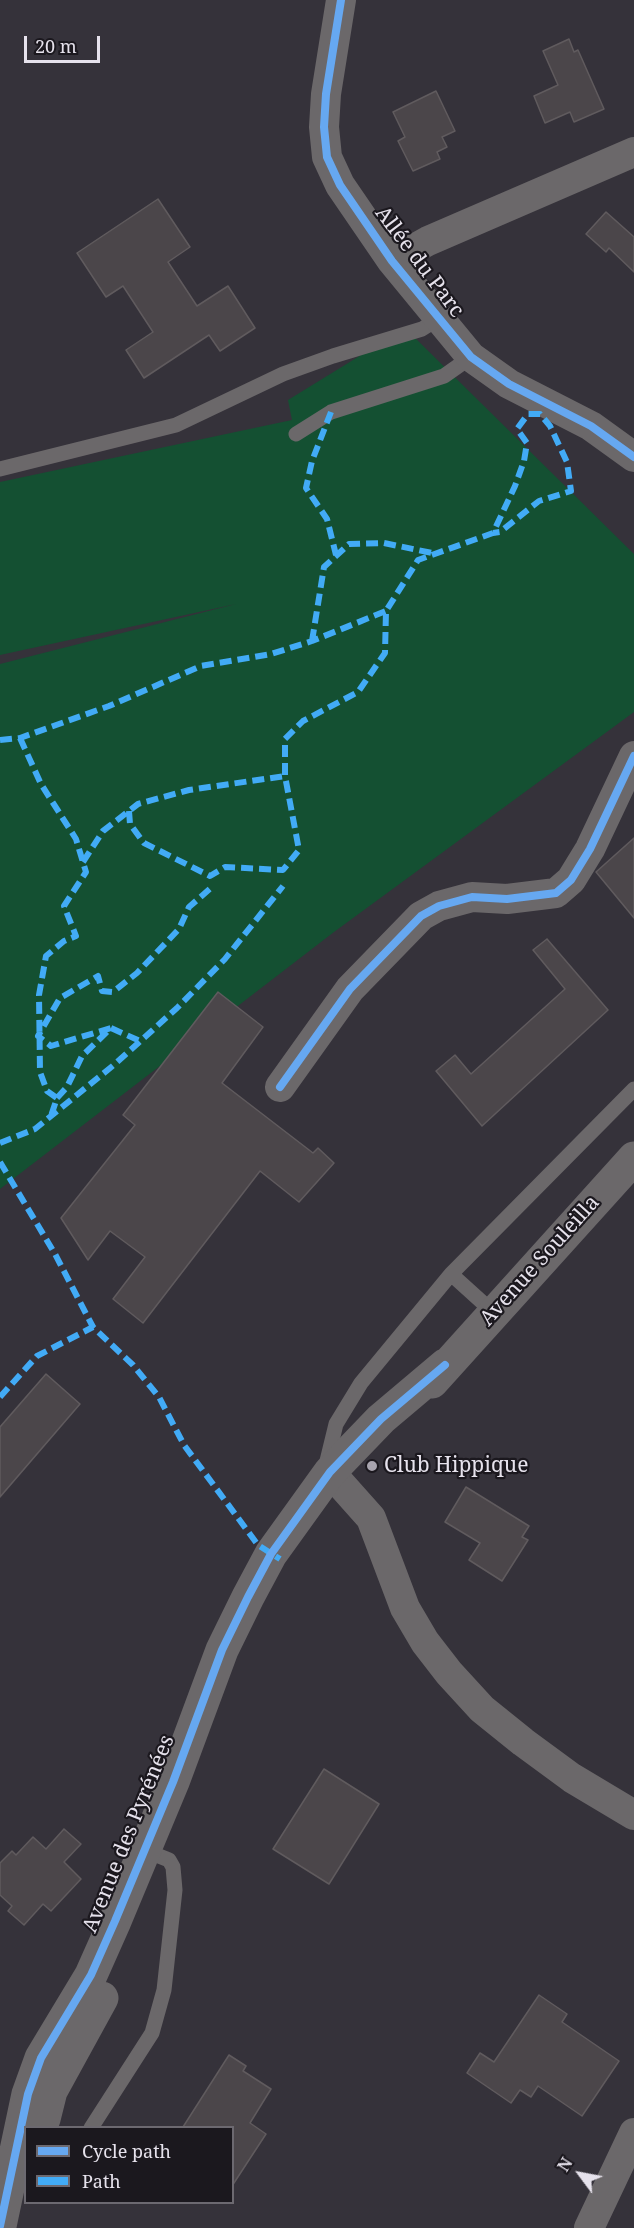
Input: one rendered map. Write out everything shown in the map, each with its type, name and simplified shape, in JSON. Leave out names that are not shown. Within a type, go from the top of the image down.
[{"type":"street","name":"Allée du Parc","points":[[341,0],[326,94],[324,128],[327,157],[340,185],[392,261],[471,357],[509,384],[591,426],[634,457]]},
{"type":"street","name":"Allée du Parc","points":[[392,261],[428,241],[634,152]]},
{"type":"street","points":[[280,1087],[350,989],[421,916],[439,906],[472,897],[507,898],[556,893],[571,880],[590,849],[634,756]]},
{"type":"street","name":"Avenue Souleilla","points":[[336,1480],[381,1419],[445,1365],[634,1158]]},
{"type":"street","points":[[336,1480],[361,1504],[371,1518],[405,1608],[425,1642],[449,1673],[482,1709],[523,1742],[572,1778],[634,1815]]},
{"type":"street","name":"Avenue des Pyrénées","points":[[27,2126],[51,2091],[119,1967],[143,1914],[153,1853],[173,1782],[222,1650],[271,1554],[336,1480]]},
{"type":"street","name":"Avenue des Pyrénées","points":[[0,2224],[28,2094],[41,2058],[91,1975],[153,1853]]},
{"type":"street","points":[[589,2228],[634,2133]]},
{"type":"street","points":[[19,2228],[27,2204]]},
{"type":"lane","points":[[0,469],[176,426],[283,374],[333,356],[404,336],[438,319]]},
{"type":"lane","points":[[296,434],[331,412],[444,376],[471,357]]},
{"type":"lane","points":[[336,1480],[326,1466],[336,1424],[356,1391],[451,1274],[634,1089]]},
{"type":"lane","points":[[451,1274],[493,1312]]},
{"type":"lane","points":[[92,2126],[152,2033],[164,1990],[175,1890],[173,1867],[169,1860],[153,1853]]},
{"type":"green space","points":[[405,328],[634,554],[634,712],[334,932],[0,1189],[0,664],[236,604],[0,655],[0,482],[292,420],[288,400]]},
{"type":"building","points":[[569,39],[574,52],[578,50],[604,109],[574,122],[570,112],[545,123],[534,96],[558,85],[543,51]]},
{"type":"building","points":[[436,91],[455,131],[442,137],[447,147],[437,152],[440,159],[413,171],[398,141],[405,137],[393,112]]},
{"type":"building","points":[[158,199],[190,247],[168,262],[197,306],[228,286],[255,328],[220,351],[209,335],[144,378],[126,350],[153,332],[123,286],[106,297],[77,253]]},
{"type":"building","points":[[606,212],[634,237],[634,272],[609,248],[606,252],[586,234]]},
{"type":"building","points":[[634,838],[634,918],[596,872]]},
{"type":"building","points":[[547,939],[608,1010],[482,1126],[436,1071],[455,1055],[471,1074],[565,989],[533,950]]},
{"type":"building","points":[[218,992],[263,1027],[222,1083],[313,1153],[318,1148],[334,1163],[299,1202],[260,1171],[143,1323],[113,1299],[145,1257],[110,1231],[88,1260],[61,1218],[135,1125],[123,1115]]},
{"type":"building","points":[[46,1374],[80,1404],[0,1497],[0,1427]]},
{"type":"building","points":[[466,1487],[529,1526],[522,1537],[528,1540],[502,1581],[469,1560],[480,1543],[445,1522]]},
{"type":"building","points":[[324,1769],[379,1804],[329,1884],[273,1849]]},
{"type":"building","points":[[64,1829],[81,1844],[64,1862],[81,1879],[51,1911],[43,1904],[24,1925],[8,1911],[12,1906],[0,1895],[0,1863],[12,1851],[16,1855],[33,1837],[46,1849]]},
{"type":"building","points":[[539,1995],[567,2014],[562,2022],[619,2061],[582,2116],[538,2086],[531,2097],[520,2090],[511,2103],[467,2073],[480,2053],[494,2062]]},
{"type":"building","points":[[229,2055],[246,2066],[243,2071],[271,2089],[250,2123],[266,2134],[234,2183],[234,2126],[184,2126]]},
{"type":"marked path","points":[[331,412],[312,461],[306,488],[327,519],[336,555]]},
{"type":"marked path","points":[[129,811],[130,824],[144,843],[210,876],[225,867],[283,870],[299,850],[285,776],[285,739],[303,721],[358,692],[385,653],[386,611],[418,560],[493,533],[524,461],[527,443],[517,429],[528,414],[540,414],[550,426],[567,462],[571,491],[539,501],[500,532],[493,533]]},
{"type":"marked path","points":[[312,641],[324,567],[349,544],[384,543],[432,553]]},
{"type":"marked path","points":[[0,740],[20,738],[109,706],[201,666],[271,654],[312,641],[386,611]]},
{"type":"marked path","points":[[20,738],[41,784],[76,839],[86,872],[64,906],[76,936],[64,941],[46,956],[39,995],[40,1072],[47,1091],[57,1098],[51,1116]]},
{"type":"marked path","points":[[83,862],[103,831],[138,804],[189,790],[285,776]]},
{"type":"marked path","points":[[0,1143],[35,1129],[115,1064],[177,1008],[225,959],[283,886]]},
{"type":"marked path","points":[[57,1098],[67,1087],[82,1056],[111,1028],[51,1046],[38,1036],[60,998],[98,976],[102,991],[113,992],[137,973],[179,929],[189,907],[212,887]]},
{"type":"marked path","points":[[111,1028],[140,1041]]},
{"type":"marked path","points":[[0,1162],[55,1254],[93,1327]]},
{"type":"marked path","points":[[0,1397],[37,1356],[93,1327],[133,1365],[159,1397],[184,1445],[258,1545],[280,1559]]},
{"type":"cycle path","points":[[341,0],[326,94],[324,127],[327,157],[340,185],[392,261],[471,357],[509,384],[591,426],[634,457]]},
{"type":"cycle path","points":[[280,1087],[350,989],[421,916],[439,906],[472,897],[507,899],[556,893],[571,880],[590,849],[634,756]]},
{"type":"cycle path","points":[[0,2226],[28,2094],[41,2058],[91,1975],[173,1782],[222,1650],[248,1597],[271,1554],[330,1472],[381,1419],[445,1365]]},
{"type":"place","name":"Club Hippique","points":[[372,1466]]}]
